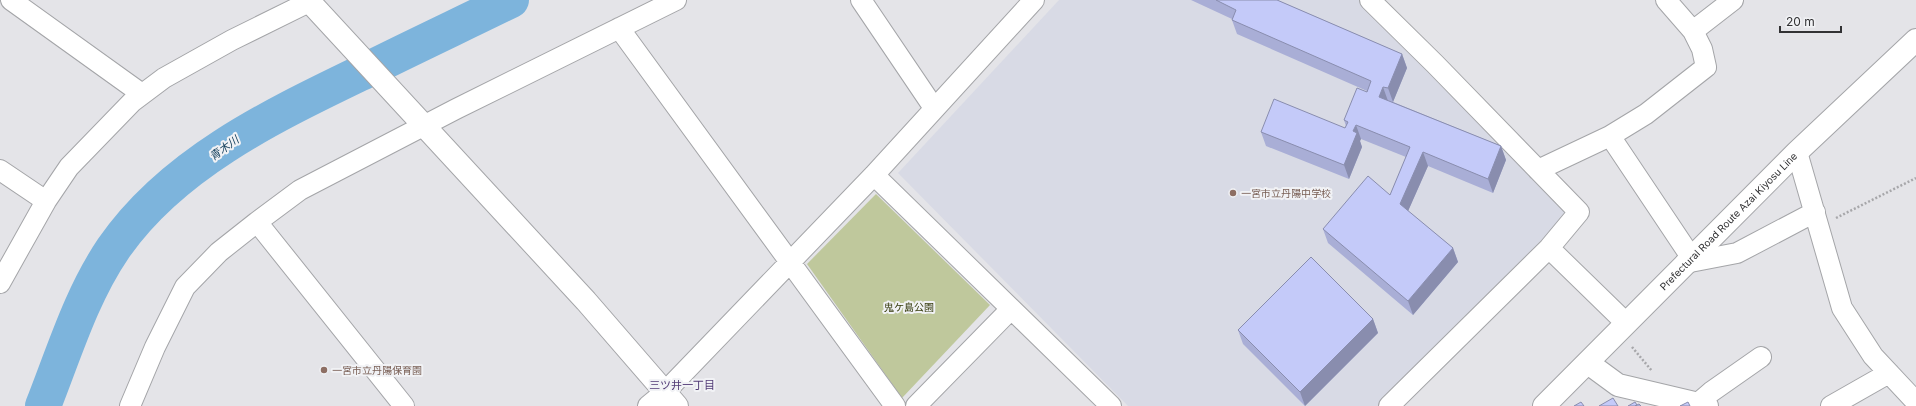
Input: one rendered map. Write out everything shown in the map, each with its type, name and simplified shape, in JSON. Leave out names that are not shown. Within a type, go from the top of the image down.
[{"type":"main road","points":[[313,4],[586,301],[671,399]]},
{"type":"main road","name":"Prefectural Road Route Azai Kiyosu Line","points":[[1544,406],[1688,260],[1798,152],[1916,40]]},
{"type":"main road","points":[[1588,363],[1618,386],[1702,405]]},
{"type":"street","points":[[11,0],[142,94]]},
{"type":"street","points":[[130,406],[155,347],[186,287],[219,252],[300,190],[676,0]]},
{"type":"street","points":[[861,0],[934,108]]},
{"type":"street","points":[[648,406],[671,399],[790,263],[874,175],[1034,0]]},
{"type":"street","points":[[1370,0],[1578,212],[1549,248],[1389,406]]},
{"type":"street","points":[[1538,170],[1610,136],[1646,114],[1706,67],[1702,49],[1693,31],[1666,0]]},
{"type":"street","points":[[1693,31],[1733,0]]},
{"type":"street","points":[[0,283],[46,201],[69,167],[132,102],[164,78],[232,40],[313,4]]},
{"type":"street","points":[[619,28],[895,406]]},
{"type":"street","points":[[1610,136],[1688,260],[1737,253],[1817,219]]},
{"type":"street","points":[[1798,152],[1842,308],[1873,356],[1916,402]]},
{"type":"street","points":[[0,170],[46,201]]},
{"type":"street","points":[[874,175],[1111,406]]},
{"type":"street","points":[[257,222],[404,406]]},
{"type":"street","points":[[1549,248],[1622,328]]},
{"type":"street","points":[[916,406],[1011,309]]},
{"type":"street","points":[[1702,405],[1711,392],[1761,357]]},
{"type":"street","points":[[1830,406],[1889,373]]},
{"type":"path","points":[[1817,219],[1916,178]]},
{"type":"path","points":[[1622,328],[1666,389],[1670,398]]},
{"type":"shaded area","name":"一宮市立丹陽中学校","points":[[1059,0],[1364,0],[1569,213],[1389,406],[1128,406],[898,173]]},
{"type":"green space","name":"鬼ケ島公園","points":[[876,194],[990,305],[902,398],[807,264]]},
{"type":"building","points":[[1216,0],[1277,0],[1402,54],[1388,88],[1383,87],[1379,97],[1501,146],[1488,179],[1423,152],[1400,204],[1453,248],[1408,301],[1323,229],[1368,176],[1390,195],[1410,147],[1356,125],[1353,131],[1357,133],[1344,165],[1261,132],[1274,99],[1345,128],[1348,122],[1344,120],[1357,88],[1367,92],[1371,81],[1232,20],[1236,10]]},
{"type":"building","points":[[1311,257],[1373,319],[1300,392],[1238,330]]},
{"type":"building","points":[[1613,398],[1618,406],[1599,406]]},
{"type":"building","points":[[1581,402],[1584,406],[1574,406]]},
{"type":"building","points":[[1635,402],[1637,405],[1628,406]]},
{"type":"building","points":[[1688,402],[1690,406],[1680,406]]},
{"type":"waterway","name":"青木川","points":[[43,406],[82,305],[102,267],[113,249],[137,218],[164,191],[195,166],[227,144],[261,124],[330,88],[511,0]]},
{"type":"place","name":"一宮市立丹陽中学校","points":[[1233,193]]},
{"type":"place","name":"一宮市立丹陽保育園","points":[[324,370]]},
{"type":"district","name":"三ツ井一丁目","points":[[682,385]]}]
